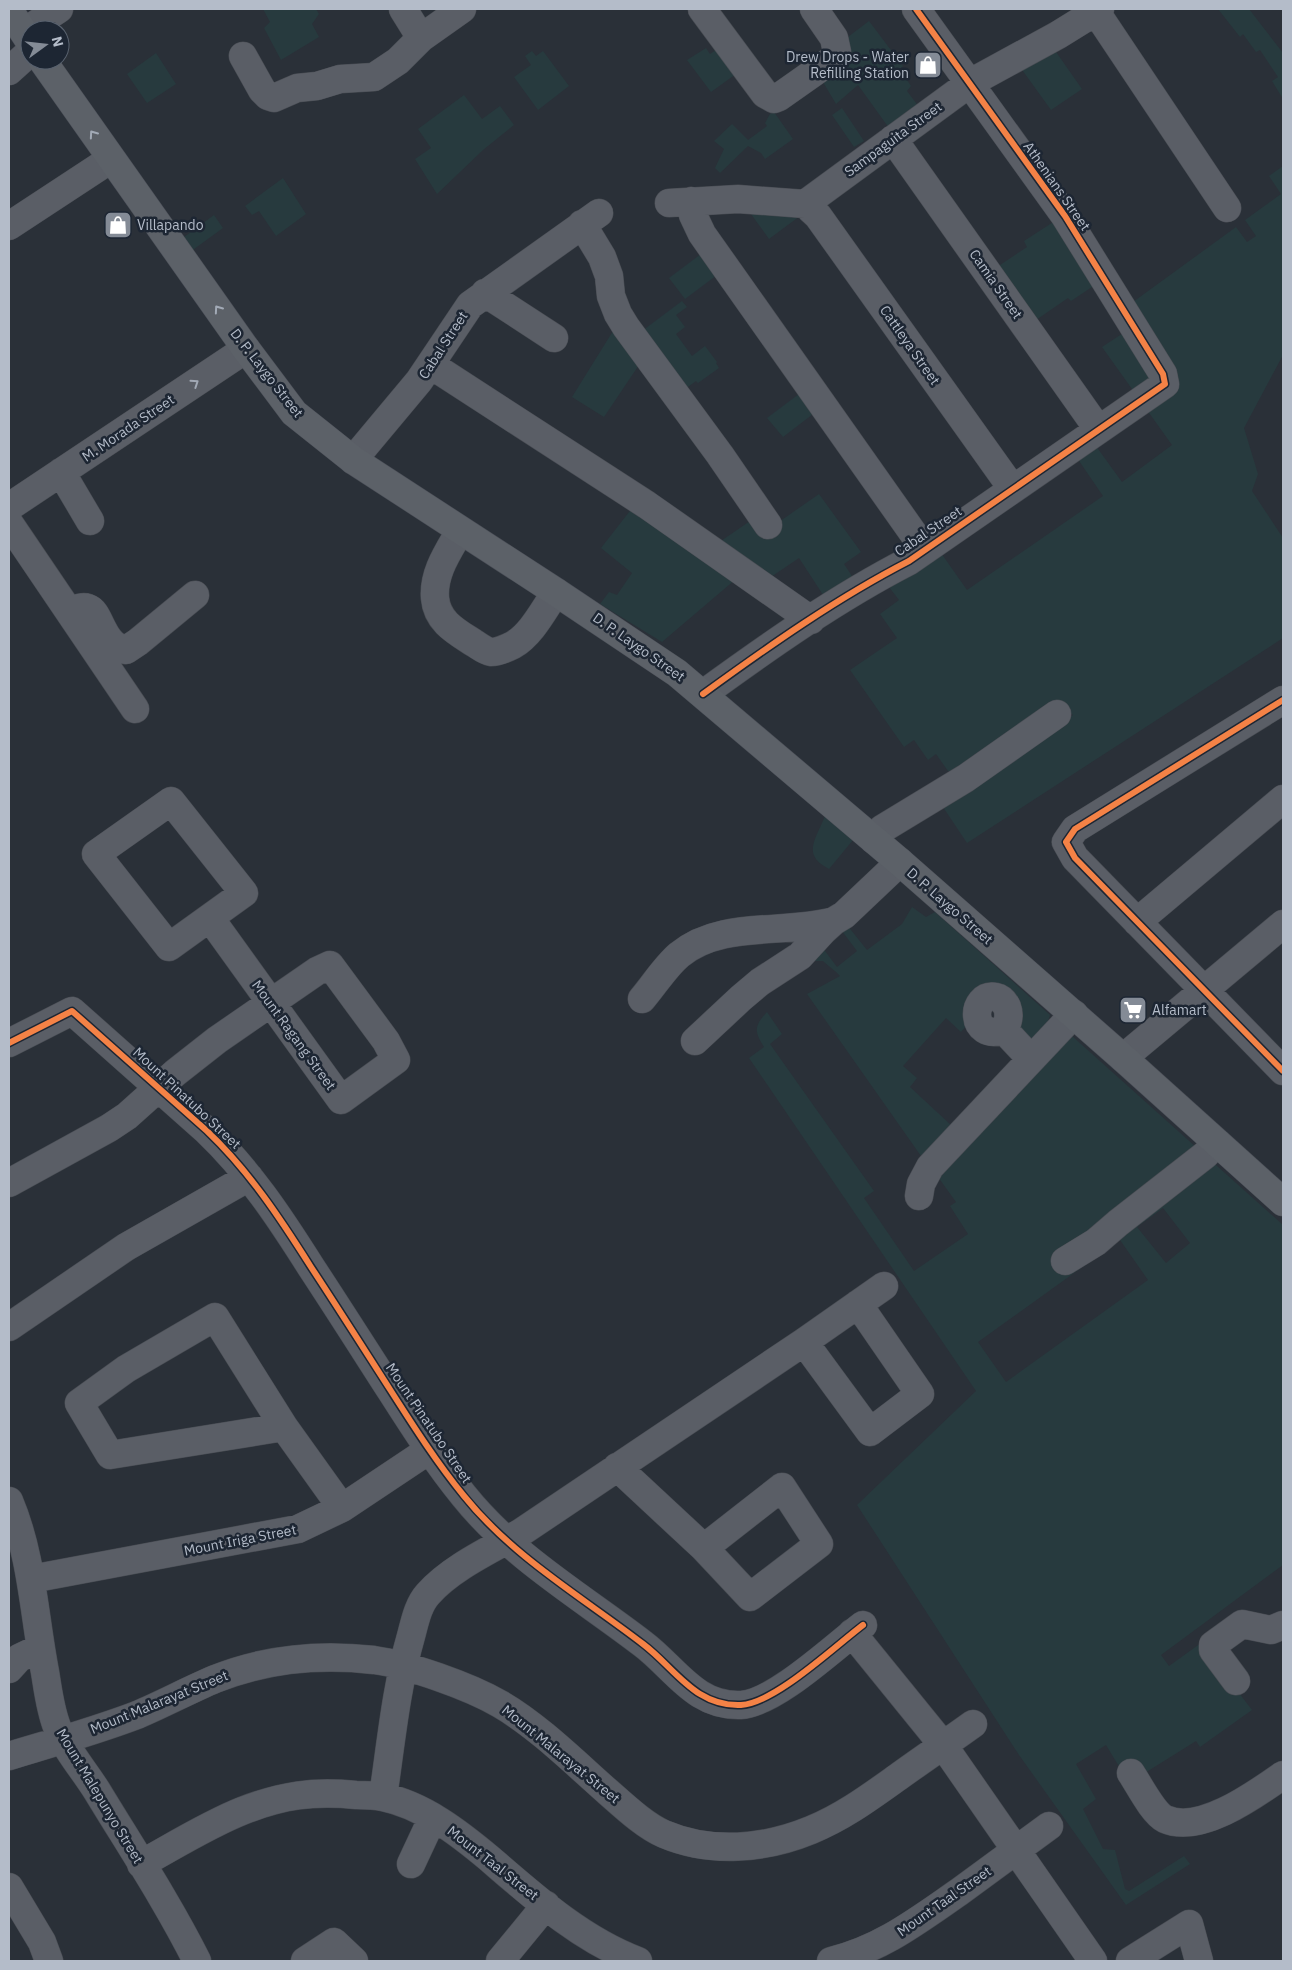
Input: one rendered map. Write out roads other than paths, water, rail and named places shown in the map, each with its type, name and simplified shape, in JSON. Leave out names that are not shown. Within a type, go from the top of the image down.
[{"type":"main road","points":[[9,10],[20,29]]},
{"type":"main road","name":"D. P. Laygo Street","points":[[49,70],[246,349],[294,413],[353,460],[661,661],[703,694],[1074,1014],[1283,1202]]},
{"type":"street","points":[[49,20],[59,9]]},
{"type":"street","points":[[403,9],[421,38]]},
{"type":"street","points":[[243,56],[262,90],[268,96],[274,98],[297,88],[317,86],[340,79],[374,77],[398,61],[421,38],[462,9]]},
{"type":"street","points":[[702,9],[765,94],[774,99],[835,56],[837,48],[834,38],[815,9]]},
{"type":"street","name":"Athenians Street","points":[[916,9],[1065,216],[1163,374],[1165,384]]},
{"type":"street","points":[[1097,10],[1228,208]]},
{"type":"street","name":"Sampaguita Street","points":[[805,204],[970,83],[1025,54],[1097,10]]},
{"type":"street","points":[[9,71],[20,54]]},
{"type":"street","name":"Camia Street","points":[[893,139],[1098,429]]},
{"type":"street","points":[[9,226],[111,159]]},
{"type":"street","points":[[805,204],[738,199],[680,202],[693,215],[702,234],[925,550]]},
{"type":"street","name":"Cattleya Street","points":[[805,204],[818,216],[1012,488]]},
{"type":"street","name":"Cabal Street","points":[[353,460],[398,408],[431,365],[460,317],[470,305],[591,218],[609,276],[611,296],[618,314],[768,525]]},
{"type":"street","points":[[485,293],[554,338]]},
{"type":"street","name":"M. Morada Street","points":[[9,507],[246,349]]},
{"type":"street","points":[[431,365],[647,504],[811,620]]},
{"type":"street","name":"Cabal Street","points":[[703,694],[760,652],[883,574],[909,561],[1165,384]]},
{"type":"street","points":[[61,472],[90,521]]},
{"type":"street","points":[[9,524],[135,709]]},
{"type":"street","points":[[460,530],[442,564],[436,584],[436,600],[439,613],[450,628],[489,652],[498,651],[512,645],[525,636],[556,592]]},
{"type":"street","points":[[69,611],[81,608],[89,608],[94,611],[104,634],[113,644],[120,649],[126,650],[195,596]]},
{"type":"street","points":[[1282,1068],[1074,858],[1066,842],[1075,829],[1283,700]]},
{"type":"street","points":[[874,840],[882,829],[966,778],[1057,714]]},
{"type":"street","points":[[1137,922],[1283,799]]},
{"type":"street","points":[[170,801],[244,893],[210,918],[169,947],[96,854],[170,801]]},
{"type":"street","points":[[695,1041],[760,982],[800,956],[834,921],[844,915],[900,862]]},
{"type":"street","name":"Mount Ragang Street","points":[[210,918],[270,1002],[341,1100],[396,1060],[386,1041],[330,965],[317,971],[270,1002]]},
{"type":"street","points":[[642,999],[679,955],[704,939],[746,930],[801,928],[834,921]]},
{"type":"street","points":[[1123,1058],[1283,924]]},
{"type":"street","points":[[9,1183],[110,1128],[127,1116],[210,1045],[270,1002]]},
{"type":"street","name":"Mount Pinatubo Street","points":[[9,1043],[72,1011],[224,1147],[281,1221],[429,1450],[465,1497],[507,1540],[550,1577],[652,1650],[688,1687],[713,1701],[740,1705],[753,1702],[780,1690],[857,1629],[943,1745]]},
{"type":"street","points":[[919,1196],[921,1184],[930,1167],[1074,1014]]},
{"type":"street","points":[[1004,1030],[1031,1059]]},
{"type":"street","points":[[1065,1261],[1096,1242],[1205,1155],[1217,1143]]},
{"type":"street","points":[[9,1327],[126,1247],[249,1177]]},
{"type":"street","points":[[383,1797],[403,1667],[419,1609],[427,1595],[477,1556],[507,1540],[617,1468],[884,1286]]},
{"type":"street","points":[[804,1342],[870,1432],[920,1394],[858,1304]]},
{"type":"street","points":[[284,1427],[110,1455],[79,1403],[126,1369],[215,1317],[284,1427],[342,1508]]},
{"type":"street","name":"Mount Iriga Street","points":[[31,1579],[298,1530],[342,1508],[429,1450]]},
{"type":"street","points":[[617,1468],[704,1548]]},
{"type":"street","name":"Mount Malepunyo Street","points":[[9,1501],[21,1537],[31,1579],[40,1648],[52,1710],[63,1740],[84,1770],[141,1864],[197,1961]]},
{"type":"street","points":[[1236,1681],[1213,1650],[1213,1645],[1242,1624],[1272,1630],[1283,1626]]},
{"type":"street","points":[[9,1669],[19,1658],[40,1648]]},
{"type":"street","name":"Mount Malarayat Street","points":[[9,1756],[63,1740],[138,1714],[230,1674],[265,1664],[298,1659],[345,1658],[374,1660],[403,1667],[462,1686],[501,1704],[541,1734],[627,1808],[663,1834],[696,1844],[733,1848],[770,1843],[810,1831],[840,1816],[865,1801],[972,1724]]},
{"type":"street","points":[[943,1745],[1015,1851],[1094,1961]]},
{"type":"street","points":[[1131,1773],[1157,1812],[1165,1819],[1180,1821],[1210,1817],[1239,1805],[1283,1775]]},
{"type":"street","name":"Mount Taal Street","points":[[141,1864],[240,1812],[286,1797],[333,1793],[383,1797],[412,1806],[433,1817],[477,1848],[546,1905],[603,1946],[638,1961]]},
{"type":"street","points":[[410,1864],[433,1817]]},
{"type":"street","name":"Mount Taal Street","points":[[842,1960],[882,1943],[908,1928],[1049,1826]]},
{"type":"street","points":[[9,1887],[42,1942],[49,1961]]},
{"type":"street","points":[[500,1961],[546,1905]]},
{"type":"street","points":[[1130,1961],[1189,1924],[1199,1961]]},
{"type":"street","points":[[305,1961],[334,1942],[354,1961]]},
{"type":"place","name":"Drew Drops - Water Refilling Station","points":[[928,65]]},
{"type":"place","name":"Villapando","points":[[118,225]]},
{"type":"place","name":"Alfamart","points":[[1133,1010]]}]
